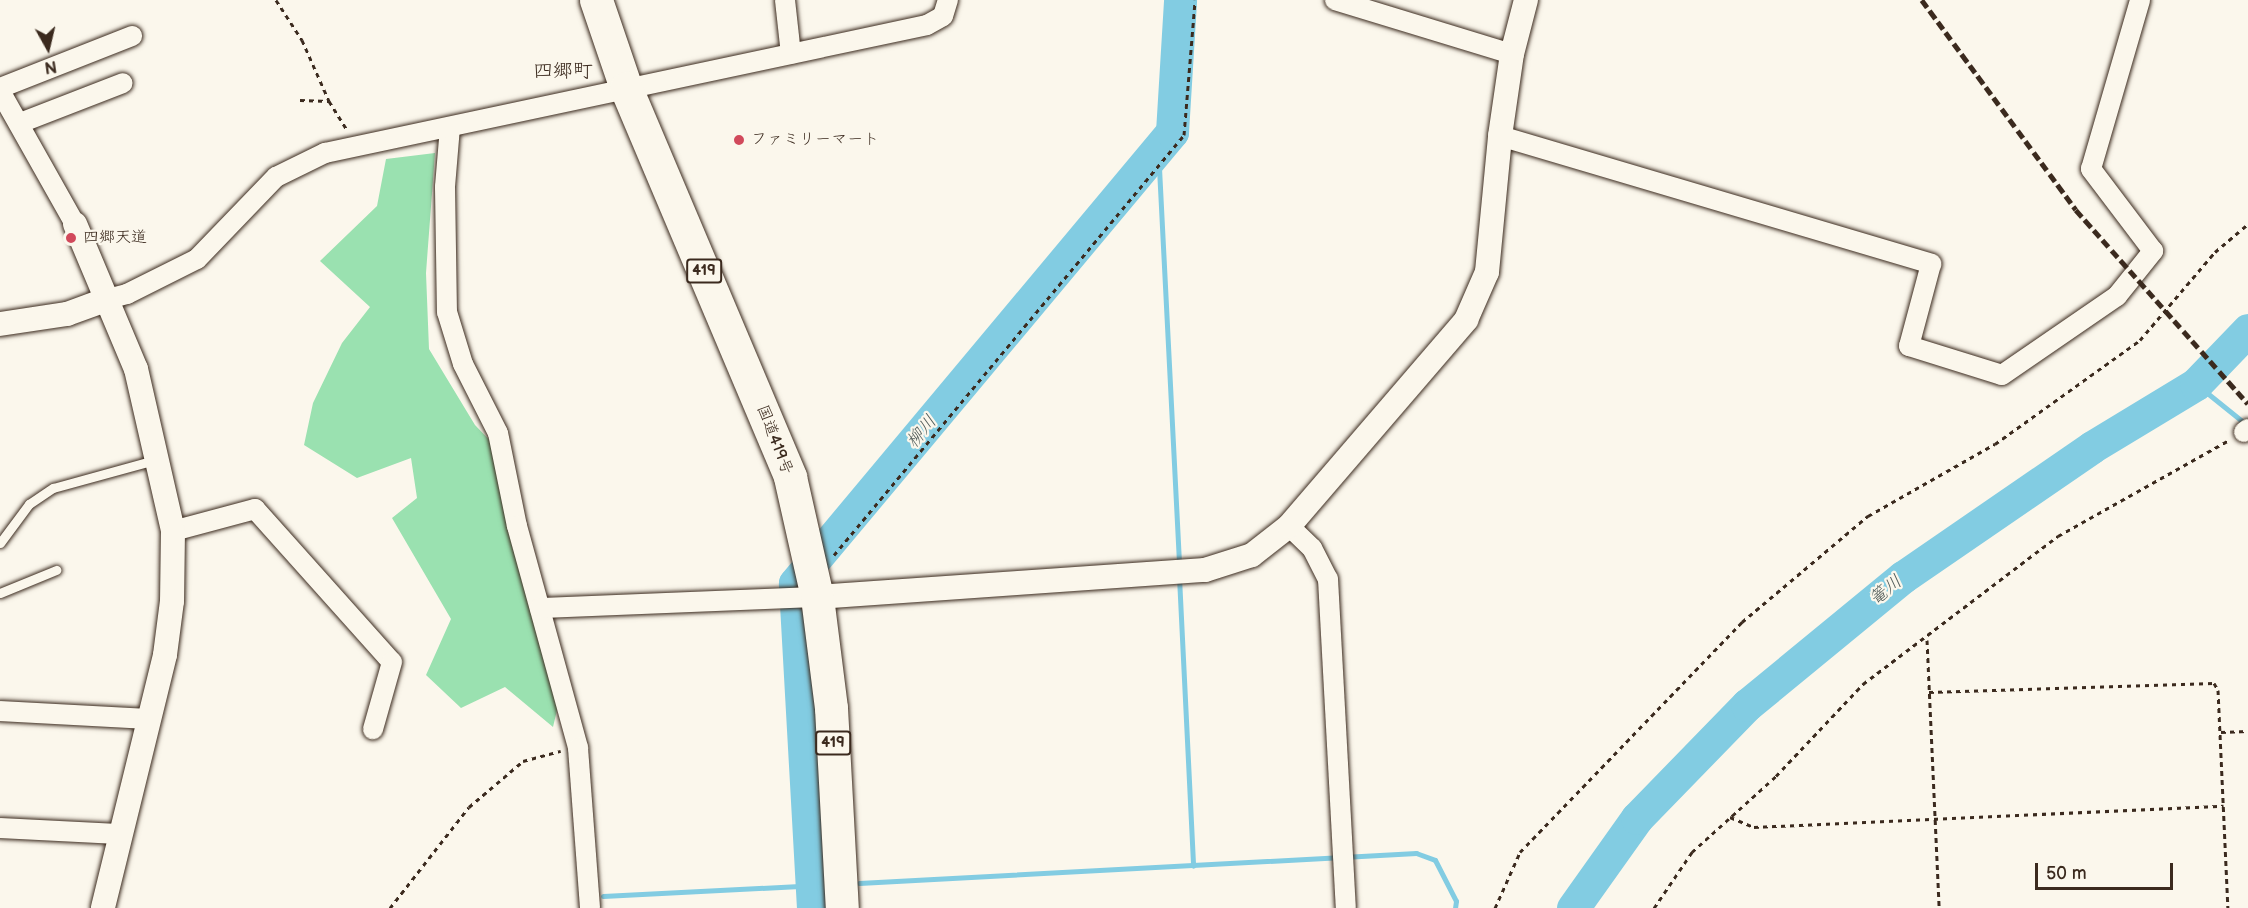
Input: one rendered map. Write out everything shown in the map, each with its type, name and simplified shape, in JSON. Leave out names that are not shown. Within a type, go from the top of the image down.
[{"type":"highway","name":"国道419号","points":[[596,0],[626,88],[789,477],[815,588],[831,708],[842,908]]},
{"type":"street","points":[[785,0],[791,54]]},
{"type":"street","points":[[0,324],[67,314],[127,294],[197,260],[276,177],[298,164],[353,146],[927,25],[943,16],[948,0]]},
{"type":"street","points":[[1335,0],[1512,54]]},
{"type":"street","points":[[540,608],[785,599],[815,588],[1205,570],[1252,555],[1289,526],[1466,320],[1486,272],[1500,136],[1512,54],[1526,0]]},
{"type":"street","points":[[1500,136],[1931,264],[1909,346],[2002,375],[2117,296],[2153,251],[2091,169],[2140,0]]},
{"type":"street","points":[[103,908],[118,834],[166,645],[173,531],[136,369],[75,224],[0,89],[132,36]]},
{"type":"street","points":[[20,123],[123,83]]},
{"type":"street","points":[[450,127],[445,187],[447,312],[463,364],[498,433],[517,526],[578,748],[590,908]]},
{"type":"street","points":[[173,531],[255,509],[392,662],[373,729]]},
{"type":"street","points":[[1289,526],[1312,548],[1328,579],[1346,908]]},
{"type":"street","points":[[0,711],[148,718]]},
{"type":"street","points":[[0,828],[118,834]]},
{"type":"lane","points":[[0,543],[29,504],[53,488],[157,460]]},
{"type":"lane","points":[[0,593],[56,570]]},
{"type":"path","points":[[276,0],[302,40],[329,101],[353,146]]},
{"type":"path","points":[[815,588],[1184,135],[1195,0]]},
{"type":"path","points":[[300,100],[329,101]]},
{"type":"path","points":[[1495,908],[1520,852],[1742,622],[1868,516],[1995,444],[2140,339],[2216,252],[2248,224]]},
{"type":"path","points":[[1654,908],[1692,852],[1776,776],[1863,684],[1927,639],[2058,536],[2246,431]]},
{"type":"path","points":[[1927,639],[1933,822],[1939,908]]},
{"type":"path","points":[[1929,692],[2214,683],[2218,690],[2221,732],[2228,908]]},
{"type":"path","points":[[2221,732],[2248,731]]},
{"type":"path","points":[[390,908],[469,807],[523,761],[578,748]]},
{"type":"path","points":[[1730,817],[1754,828],[1933,822],[2224,806]]},
{"type":"green space","points":[[435,153],[426,273],[429,349],[475,425],[497,448],[558,706],[553,727],[505,687],[461,708],[426,675],[451,619],[392,518],[417,498],[411,458],[357,478],[304,445],[313,403],[342,343],[370,307],[320,261],[377,206],[386,159]]},
{"type":"waterway","name":"柳川","points":[[813,908],[795,583],[1172,132],[1180,0]]},
{"type":"waterway","points":[[1158,148],[1179,565]]},
{"type":"waterway","name":"篭川","points":[[1573,908],[1637,818],[1747,705],[1903,577],[2092,447],[2196,384],[2248,330]]},
{"type":"waterway","points":[[2196,384],[2247,425]]},
{"type":"waterway","points":[[1179,577],[1193,866]]},
{"type":"waterway","points":[[859,883],[1416,853],[1435,860],[1456,901],[1455,908]]},
{"type":"waterway","points":[[603,896],[800,886]]},
{"type":"railway","points":[[1922,0],[2076,210],[2248,404]]},
{"type":"place","name":"ファミリーマート","points":[[739,140]]},
{"type":"place","name":"四郷天道","points":[[71,238]]},
{"type":"district","name":"四郷町","points":[[563,71]]}]
